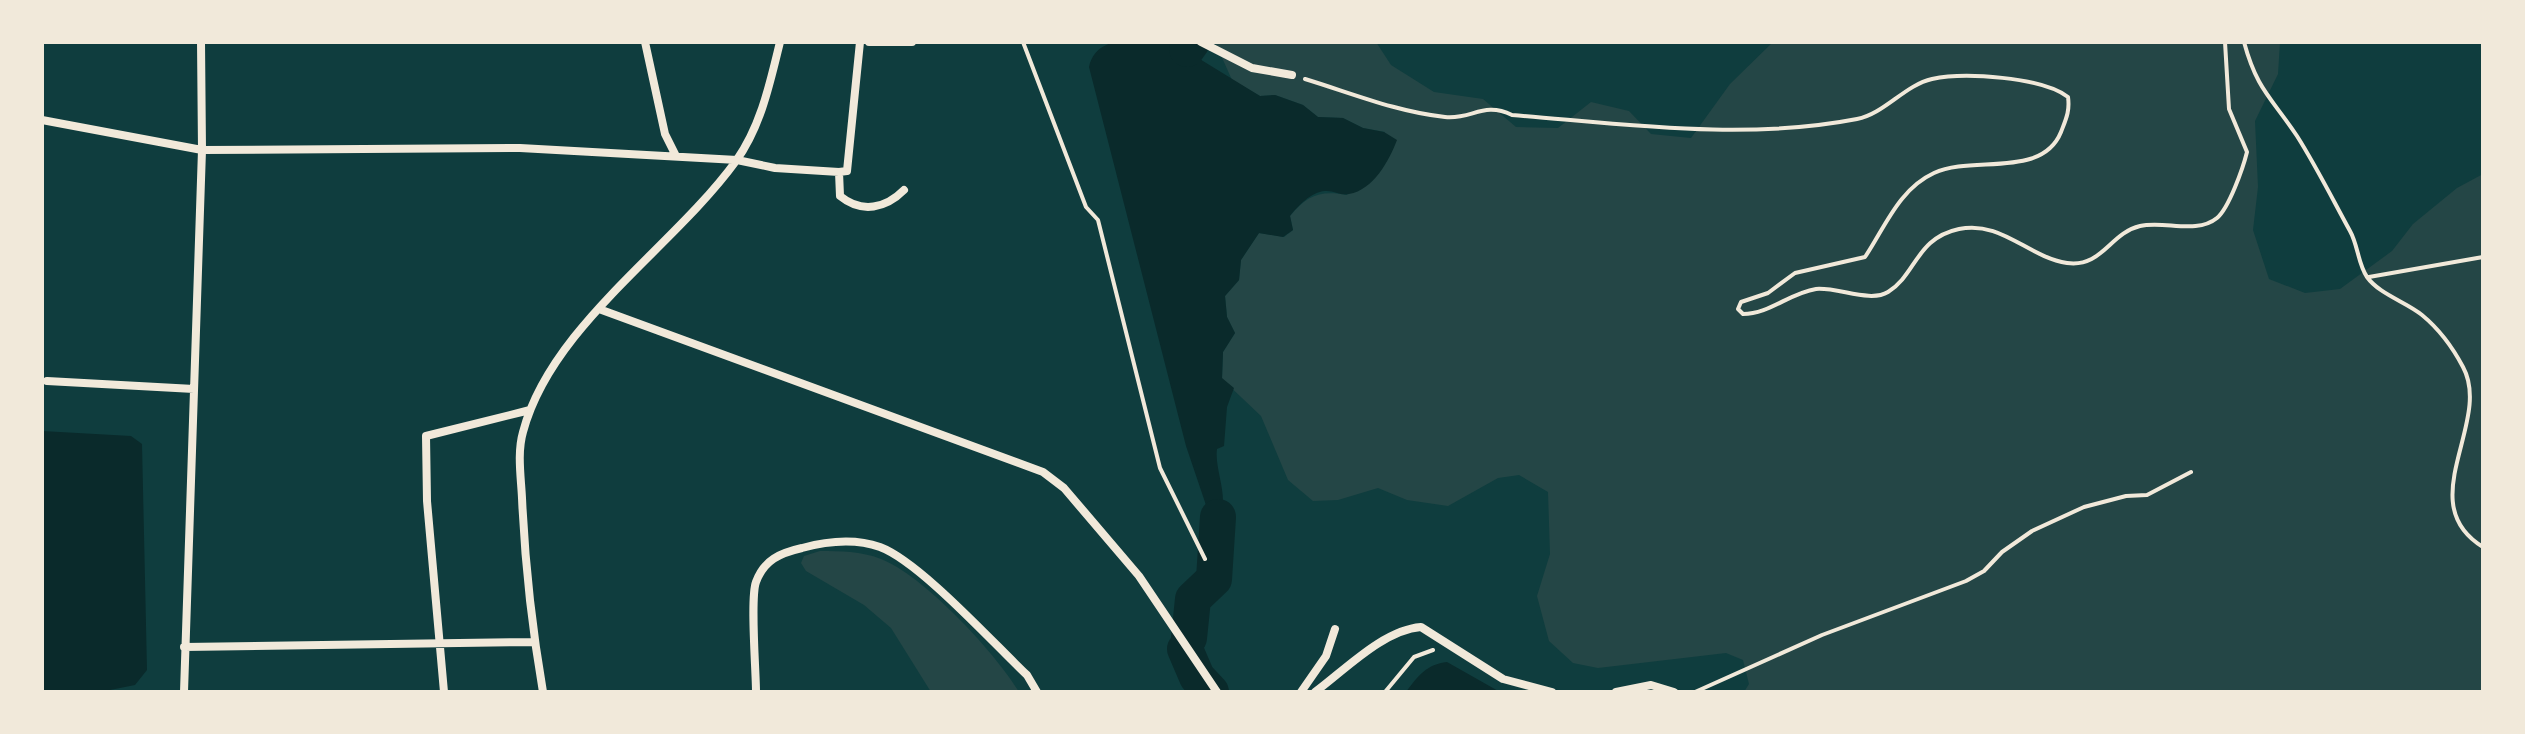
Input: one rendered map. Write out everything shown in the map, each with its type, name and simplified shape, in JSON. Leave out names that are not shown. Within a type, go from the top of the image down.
[{"type":"street","points":[[184,692],[202,150],[201,42]]},
{"type":"street","points":[[645,42],[665,134],[676,156]]},
{"type":"street","points":[[543,692],[534,642],[520,464],[522,435],[530,410],[551,370],[599,309],[737,160],[766,96],[780,42]]},
{"type":"street","points":[[42,120],[202,150],[520,148],[737,160],[775,168],[839,172],[847,171],[860,42]]},
{"type":"street","points":[[869,42],[912,42]]},
{"type":"street","points":[[1201,42],[1252,68],[1292,75]]},
{"type":"street","points":[[839,172],[840,196],[858,206],[885,206],[904,190]]},
{"type":"street","points":[[599,309],[1043,472],[1064,488],[1139,576],[1217,692]]},
{"type":"street","points":[[47,381],[194,389]]},
{"type":"street","points":[[444,692],[426,436],[530,410]]},
{"type":"street","points":[[756,692],[753,603],[754,586],[761,572],[771,559],[785,552],[840,541],[878,547],[916,570],[1027,675],[1037,692]]},
{"type":"street","points":[[1315,692],[1405,628],[1421,627],[1503,679],[1552,692]]},
{"type":"street","points":[[1301,692],[1326,656],[1335,629]]},
{"type":"street","points":[[184,647],[439,646],[534,642]]},
{"type":"street","points":[[1616,692],[1651,685],[1674,692]]},
{"type":"path","points":[[1023,42],[1086,207],[1098,220],[1160,468],[1205,559]]},
{"type":"path","points":[[1292,75],[1394,107],[1448,118],[1496,107],[1512,115],[1725,129],[1861,119],[1931,79],[1984,78],[2041,84],[2068,97],[2070,109],[2056,144],[2045,156],[1952,167],[1934,173],[1906,194],[1865,257],[1795,273],[1768,293],[1741,302],[1738,309],[1743,314],[1756,314],[1817,289],[1884,295],[1895,287],[1918,253],[1943,233],[1960,228],[1997,231],[2066,263],[2091,262],[2119,237],[2139,226],[2204,225],[2219,217],[2247,152],[2229,109],[2225,42]]},
{"type":"path","points":[[2244,42],[2263,93],[2296,135],[2355,239],[2367,277],[2422,316],[2450,344],[2466,371],[2469,405],[2452,475],[2455,515],[2473,541],[2483,547]]},
{"type":"path","points":[[2367,277],[2483,257]]},
{"type":"path","points":[[1695,692],[1822,635],[1966,581],[1984,571],[2002,552],[2032,531],[2084,507],[2126,496],[2147,495],[2191,472]]},
{"type":"path","points":[[1385,692],[1414,657],[1432,650],[1462,651]]},
{"type":"shaded area","points":[[1134,40],[1172,42],[1260,96],[1275,95],[1303,105],[1318,117],[1343,118],[1363,128],[1384,132],[1397,140],[1385,165],[1366,187],[1349,194],[1325,191],[1310,197],[1290,216],[1293,230],[1283,237],[1259,233],[1241,260],[1239,280],[1225,296],[1227,317],[1235,333],[1223,352],[1222,378],[1234,388],[1227,407],[1224,446],[1217,449],[1223,494],[1222,510],[1218,517],[1208,511],[1186,446],[1089,67],[1101,48],[1111,43]]},
{"type":"shaded area","points":[[1215,42],[1376,42],[1391,65],[1434,92],[1483,99],[1516,127],[1558,128],[1591,102],[1629,111],[1651,134],[1691,138],[1730,84],[1773,42],[2280,42],[2278,74],[2255,121],[2258,187],[2253,230],[2269,279],[2305,293],[2340,289],[2392,251],[2413,224],[2457,188],[2483,174],[2483,692],[1744,692],[1749,684],[1743,660],[1726,653],[1598,668],[1573,663],[1549,641],[1537,596],[1550,554],[1548,492],[1519,475],[1498,478],[1448,506],[1407,500],[1378,488],[1338,500],[1313,501],[1288,480],[1261,416],[1222,379],[1223,352],[1235,333],[1227,317],[1225,296],[1239,280],[1241,260],[1259,233],[1284,237],[1293,230],[1290,216],[1302,203],[1322,194],[1347,195],[1385,132],[1363,128],[1343,118],[1318,117],[1303,105],[1275,95],[1260,96],[1232,80]]},
{"type":"shaded area","points":[[42,431],[131,436],[142,444],[147,670],[135,685],[100,692],[42,692]]},
{"type":"shaded area","points":[[820,551],[873,556],[917,581],[976,637],[1019,692],[931,692],[891,628],[864,605],[806,571],[801,563],[804,556]]},
{"type":"shaded area","points":[[1447,662],[1500,692],[1406,692],[1428,668]]},
{"type":"waterway","points":[[1187,49],[1192,42]]},
{"type":"waterway","points":[[1189,638],[1193,599],[1214,579],[1218,517]]},
{"type":"waterway","points":[[1185,649],[1197,677],[1211,692]]}]
